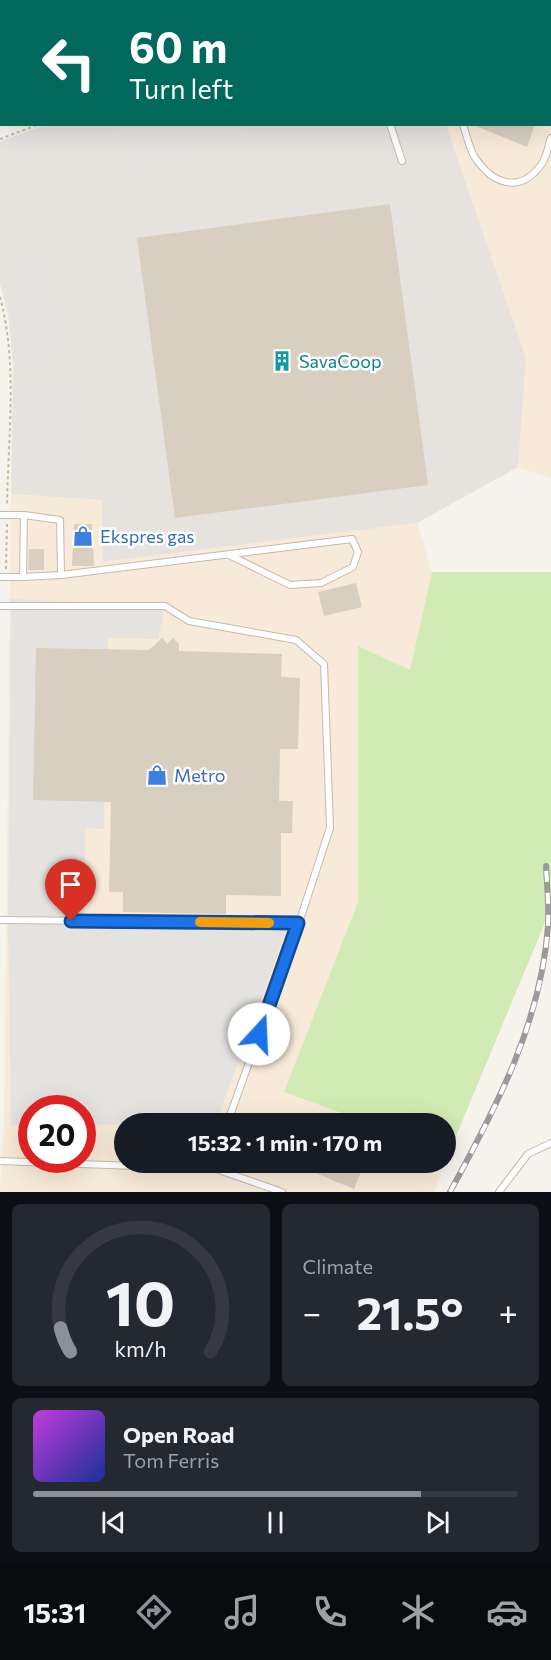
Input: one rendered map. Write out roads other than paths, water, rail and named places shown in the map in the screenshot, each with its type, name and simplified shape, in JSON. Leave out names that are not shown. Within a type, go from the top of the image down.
[{"type":"lane","points":[[391,126],[402,161]]},
{"type":"lane","points":[[464,126],[473,154],[494,179],[510,183],[530,177],[543,163],[551,138]]},
{"type":"lane","points":[[23,577],[24,514]]},
{"type":"lane","points":[[3,515],[24,514],[60,520],[61,575]]},
{"type":"lane","points":[[3,577],[61,575],[352,539],[358,552],[354,567],[321,583],[290,585],[229,555]]},
{"type":"lane","points":[[0,606],[165,606],[189,621],[296,640],[324,664],[330,828],[231,1113]]},
{"type":"lane","points":[[0,920],[298,923]]},
{"type":"lane","points":[[499,1192],[528,1154],[551,1143]]},
{"type":"lane","points":[[0,1161],[114,1164]]},
{"type":"lane","points":[[234,1173],[282,1192]]},
{"type":"railway","points":[[450,1192],[484,1129],[514,1064],[526,1031],[544,962],[548,926],[546,866]]},
{"type":"place","name":"SavaCoop","points":[[282,361]]},
{"type":"place","name":"Ekspres gas","points":[[83,536]]},
{"type":"place","name":"Metro","points":[[157,775]]}]
